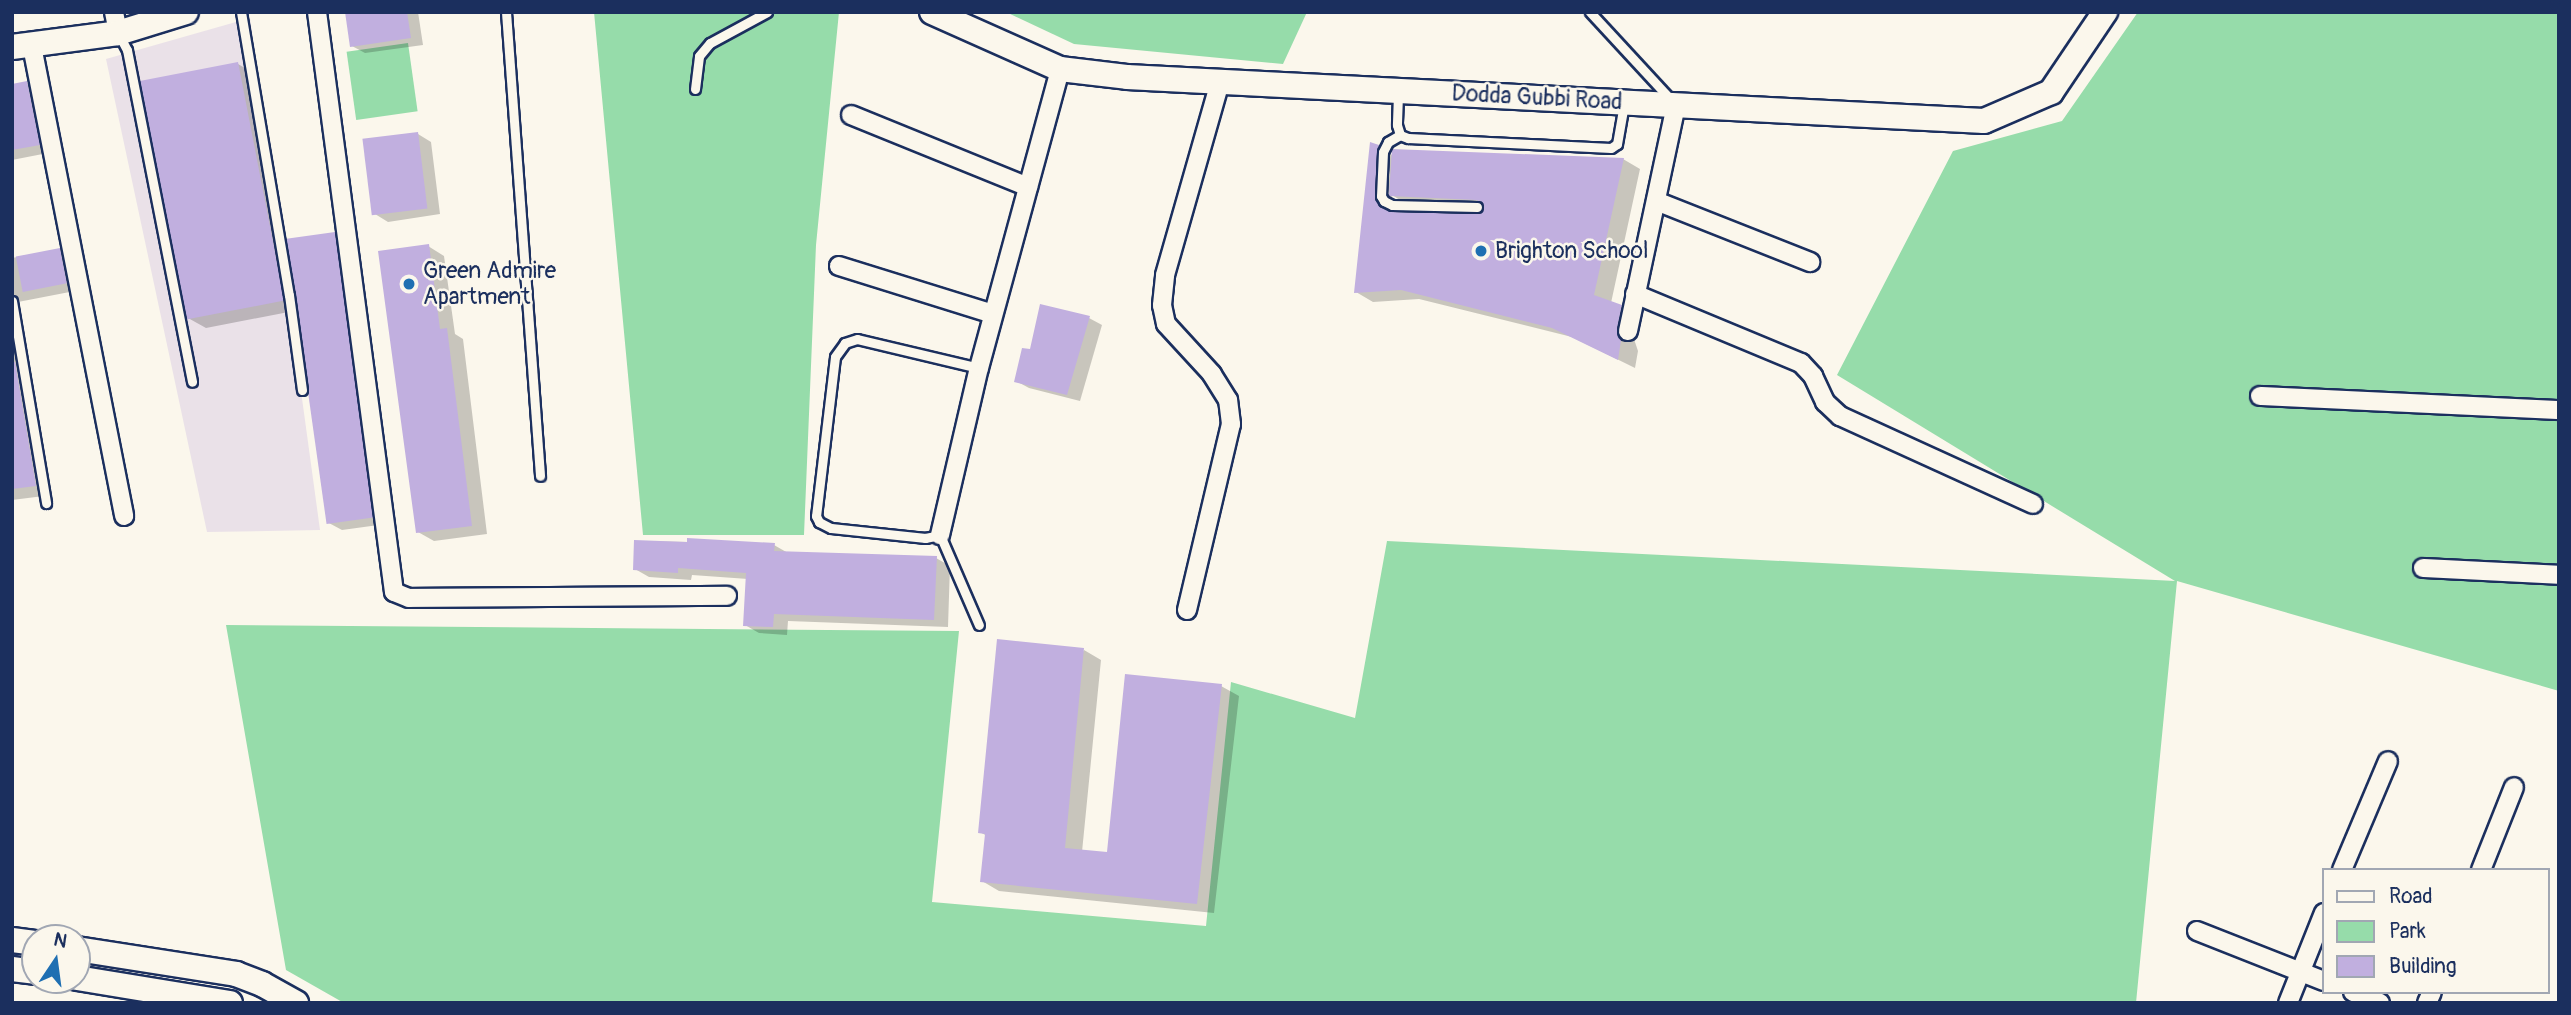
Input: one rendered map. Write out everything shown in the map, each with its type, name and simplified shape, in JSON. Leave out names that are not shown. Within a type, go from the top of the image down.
[{"type":"street","points":[[124,516],[22,47],[116,23],[186,12]]},
{"type":"street","points":[[317,12],[394,592],[409,598],[727,596]]},
{"type":"street","name":"Dodda Gubbi Road","points":[[932,12],[1060,69],[1127,77],[1984,121],[2051,92],[2105,12]]},
{"type":"street","points":[[940,535],[979,368],[1060,69]]},
{"type":"street","points":[[1186,610],[1231,424],[1228,400],[1212,374],[1166,324],[1162,306],[1165,275],[1220,82]]},
{"type":"street","points":[[1628,331],[1676,105]]},
{"type":"street","points":[[851,115],[1028,187]]},
{"type":"street","points":[[1656,201],[1810,262]]},
{"type":"street","points":[[839,266],[993,314]]},
{"type":"street","points":[[1635,295],[1801,363],[1813,376],[1825,402],[1840,416],[2034,504]]},
{"type":"street","points":[[2260,396],[2559,410]]},
{"type":"street","points":[[2423,568],[2559,575]]},
{"type":"street","points":[[2343,868],[2388,761]]},
{"type":"street","points":[[2482,868],[2514,787]]},
{"type":"street","points":[[2288,1003],[2322,918]]},
{"type":"street","points":[[2197,931],[2322,980]]},
{"type":"street","points":[[91,951],[236,974],[262,984],[296,1003]]},
{"type":"street","points":[[91,980],[230,1003]]},
{"type":"street","points":[[2358,994],[2380,1003]]},
{"type":"lane","points":[[241,12],[289,296],[302,390]]},
{"type":"lane","points":[[506,12],[540,476]]},
{"type":"lane","points":[[695,89],[699,56],[710,43],[767,12]]},
{"type":"lane","points":[[1590,12],[1676,105]]},
{"type":"lane","points":[[116,23],[127,50],[192,382]]},
{"type":"lane","points":[[1399,91],[1396,125],[1400,135],[1408,138],[1611,148],[1617,144],[1625,103]]},
{"type":"lane","points":[[1400,135],[1388,142],[1383,152],[1381,196],[1384,201],[1392,205],[1477,207]]},
{"type":"lane","points":[[12,302],[46,503]]},
{"type":"lane","points":[[979,368],[857,339],[845,343],[835,357],[816,516],[819,522],[831,528],[925,538],[940,535],[979,625]]},
{"type":"shaded area","points":[[250,18],[320,530],[207,532],[106,59]]},
{"type":"green space","points":[[594,12],[839,12],[816,245],[804,535],[643,535]]},
{"type":"green space","points":[[1006,12],[1307,12],[1283,64],[1074,44]]},
{"type":"green space","points":[[2138,12],[2559,12],[2559,691],[2177,581],[2136,1003],[344,1003],[286,970],[226,625],[959,631],[932,902],[1206,926],[1231,682],[1355,718],[1387,541],[2175,581],[1837,375],[1953,151],[2062,121]]},
{"type":"green space","points":[[408,43],[418,111],[356,120],[347,52]]},
{"type":"building","points":[[345,12],[407,12],[411,38],[350,47]]},
{"type":"building","points":[[238,62],[284,301],[186,320],[140,81]]},
{"type":"building","points":[[27,81],[40,145],[12,150],[12,84]]},
{"type":"building","points":[[418,132],[427,208],[372,215],[362,139]]},
{"type":"building","name":"Brighton School","points":[[1370,142],[1379,145],[1375,199],[1380,207],[1392,212],[1477,214],[1484,206],[1477,200],[1389,196],[1392,149],[1624,158],[1594,295],[1622,305],[1617,329],[1621,340],[1618,360],[1552,328],[1401,290],[1354,293]]},
{"type":"building","points":[[335,232],[375,517],[327,524],[286,239]]},
{"type":"building","points":[[429,244],[440,329],[447,328],[472,526],[416,533],[378,251]]},
{"type":"building","points":[[60,248],[67,283],[23,292],[16,257]]},
{"type":"building","points":[[1040,304],[1090,316],[1067,395],[1014,382],[1022,348],[1030,349]]},
{"type":"building","points":[[12,362],[15,362],[36,486],[12,489]]},
{"type":"building","points":[[687,538],[775,543],[774,551],[937,556],[934,620],[774,614],[773,627],[743,626],[746,573],[678,568],[678,573],[633,570],[634,540],[687,542]]},
{"type":"building","points":[[997,639],[1084,648],[1065,848],[1107,852],[1125,674],[1222,684],[1197,904],[980,882],[985,834],[978,833]]},
{"type":"place","name":"Brighton School","points":[[1481,251]]},
{"type":"place","name":"Green Admire Apartment","points":[[409,284]]}]
